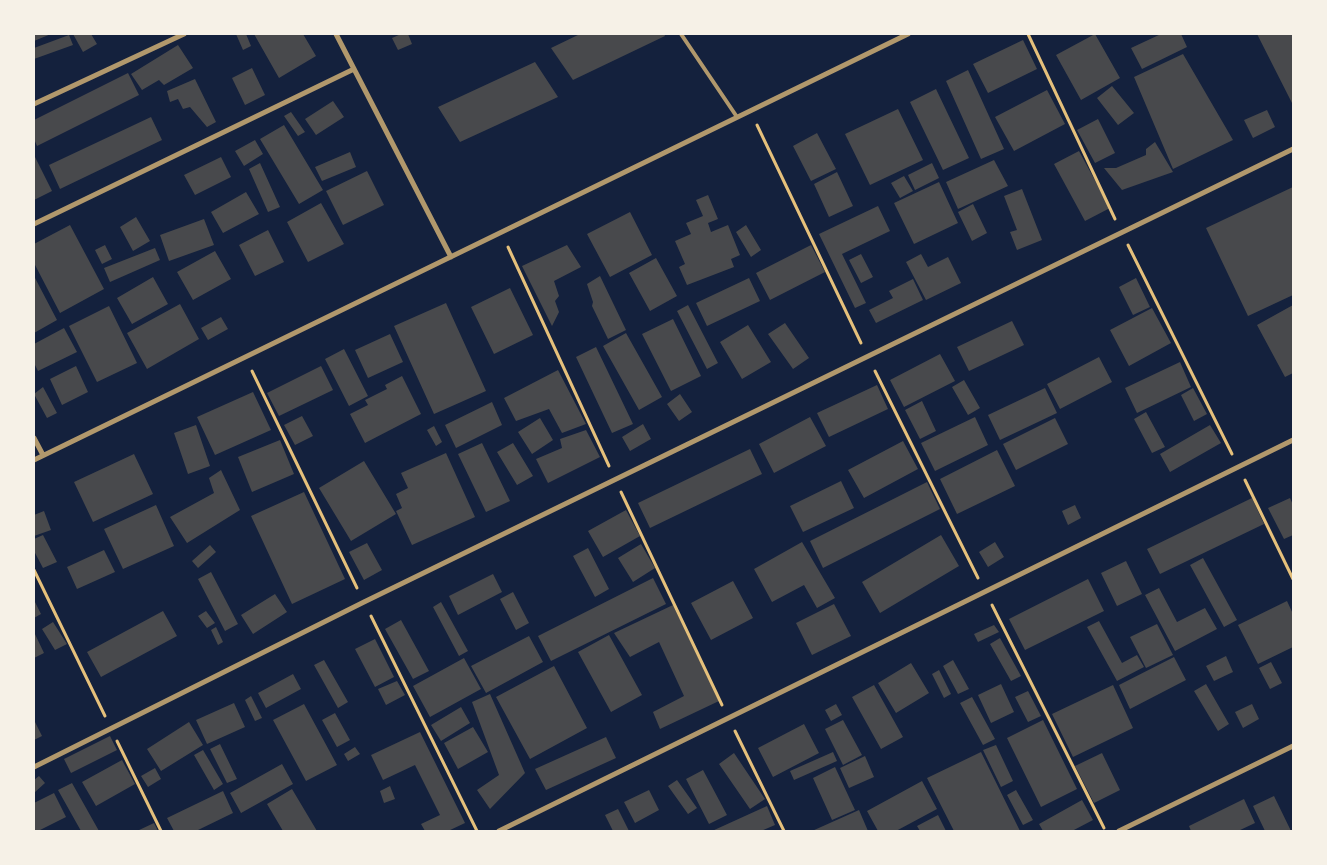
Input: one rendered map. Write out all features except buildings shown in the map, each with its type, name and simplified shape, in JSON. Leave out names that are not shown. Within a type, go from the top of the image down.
[{"type":"street","points":[[34,104],[184,34]]},
{"type":"street","points":[[336,34],[450,257]]},
{"type":"street","points":[[34,460],[908,34]]},
{"type":"street","points":[[34,224],[354,69]]},
{"type":"street","points":[[34,767],[615,480],[1293,149]]},
{"type":"street","points":[[34,438],[43,456]]},
{"type":"street","points":[[499,831],[1293,440]]},
{"type":"street","points":[[1119,831],[1293,746]]},
{"type":"lane","points":[[681,34],[736,117]]},
{"type":"path","points":[[1028,34],[1122,232],[1293,579]]},
{"type":"path","points":[[750,111],[868,356],[1105,831]]},
{"type":"path","points":[[502,232],[615,480],[784,831]]},
{"type":"path","points":[[34,570],[161,831]]}]
